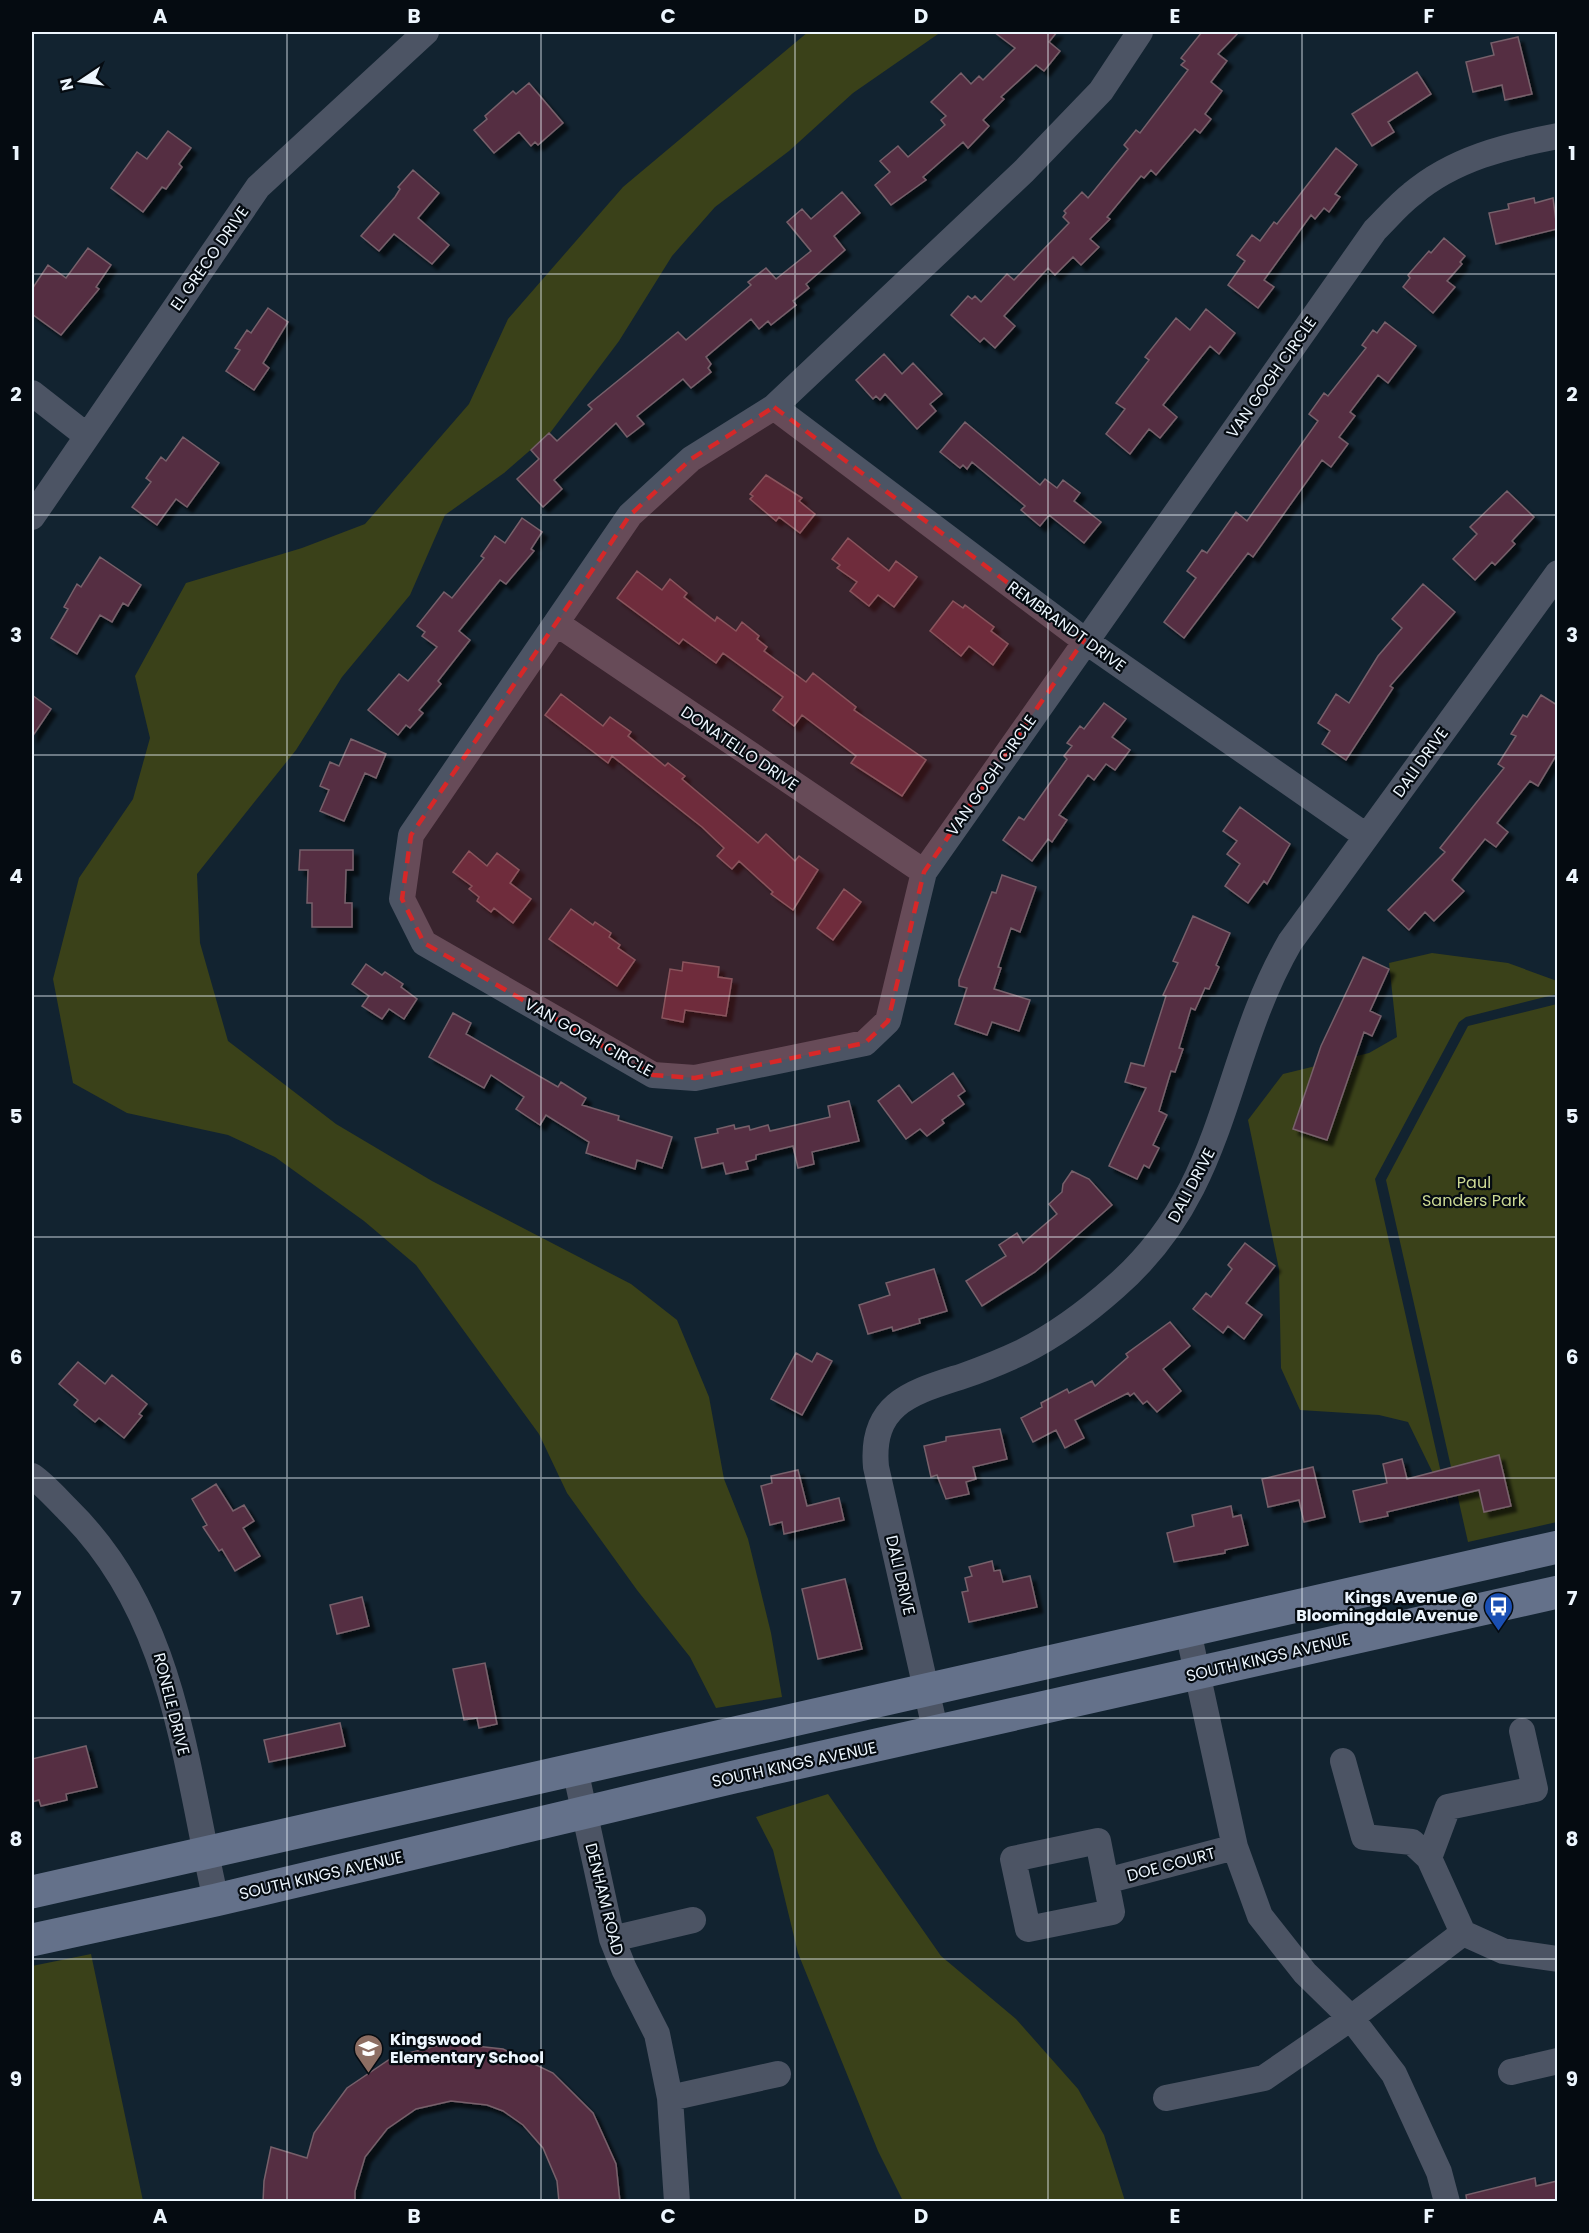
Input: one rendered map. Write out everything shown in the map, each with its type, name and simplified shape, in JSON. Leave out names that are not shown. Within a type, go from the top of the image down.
[{"type":"main road","points":[[32,1892],[1557,1547]]},
{"type":"main road","name":"SOUTH KINGS AVENUE","points":[[32,1940],[216,1900],[734,1777],[1557,1592]]},
{"type":"street","name":"EL GRECO DRIVE","points":[[32,517],[258,187],[426,32]]},
{"type":"street","name":"VAN GOGH CIRCLE","points":[[1140,32],[1101,91],[1024,171],[774,407],[692,459],[630,515],[411,835],[402,899],[424,943],[653,1076],[695,1078],[865,1043],[888,1021],[924,872],[1084,640],[1375,230],[1412,193],[1453,167],[1504,148],[1557,136]]},
{"type":"street","points":[[32,393],[87,436]]},
{"type":"street","name":"REMBRANDT DRIVE","points":[[774,407],[1084,640],[1366,836]]},
{"type":"street","name":"DALI DRIVE","points":[[936,1733],[876,1467],[876,1446],[883,1424],[897,1405],[912,1393],[1007,1359],[1057,1332],[1116,1287],[1151,1250],[1176,1218],[1199,1176],[1221,1124],[1261,1001],[1281,958],[1310,912],[1557,573]]},
{"type":"street","name":"DONATELLO DRIVE","points":[[556,623],[924,872]]},
{"type":"street","name":"RONELE DRIVE","points":[[32,1476],[91,1533],[128,1586],[145,1618],[169,1680],[216,1900]]},
{"type":"street","points":[[1188,1630],[1235,1847],[1260,1916],[1305,1972],[1351,2018],[1394,2074],[1439,2172],[1447,2202]]},
{"type":"street","points":[[1429,1858],[1448,1807],[1535,1789],[1522,1731]]},
{"type":"street","points":[[1343,1761],[1364,1837],[1412,1842],[1429,1858],[1463,1933],[1503,1951],[1557,1959]]},
{"type":"street","name":"DENHAM ROAD","points":[[575,1769],[612,1939],[624,1970],[657,2034],[670,2098],[677,2202]]},
{"type":"street","name":"DOE COURT","points":[[1106,1881],[1235,1847]]},
{"type":"street","points":[[612,1939],[693,1920]]},
{"type":"street","points":[[1166,2098],[1264,2078],[1351,2018],[1463,1933]]},
{"type":"street","points":[[1511,2072],[1557,2061]]},
{"type":"street","points":[[670,2098],[778,2074]]},
{"type":"highlighted area","points":[[774,407],[1084,640],[924,872],[888,1021],[865,1043],[695,1078],[653,1075],[424,943],[402,899],[411,835],[630,515],[691,459]]},
{"type":"green space","points":[[808,32],[941,32],[853,93],[789,151],[715,207],[672,256],[619,341],[550,433],[504,473],[445,515],[410,595],[342,677],[296,750],[197,874],[200,943],[228,1041],[336,1124],[432,1181],[631,1284],[677,1320],[709,1397],[724,1479],[748,1539],[771,1633],[782,1697],[716,1708],[690,1657],[637,1590],[567,1493],[539,1434],[416,1265],[364,1221],[275,1157],[228,1135],[127,1113],[73,1083],[53,979],[79,878],[133,799],[150,738],[135,676],[186,583],[302,548],[365,524],[469,404],[508,319],[623,187]]},
{"type":"green space","points":[[1432,953],[1508,963],[1557,981],[1557,994],[1466,1017],[1459,1022],[1375,1179],[1448,1504],[1408,1422],[1379,1415],[1300,1410],[1281,1368],[1279,1269],[1248,1120],[1283,1074],[1369,1053],[1397,1037],[1389,963]]},
{"type":"green space","name":"Paul Sanders Park","points":[[1557,1004],[1557,1522],[1468,1542],[1386,1180],[1468,1026]]},
{"type":"green space","points":[[828,1794],[941,1956],[1016,2019],[1078,2089],[1104,2135],[1125,2201],[903,2201],[878,2151],[798,1953],[773,1850],[756,1817]]},
{"type":"green space","points":[[91,1954],[143,2201],[32,2201],[32,1966]]},
{"type":"building","points":[[994,32],[1057,32],[1049,42],[1060,51],[1044,71],[1036,65],[1001,97],[1004,99],[983,120],[989,126],[968,148],[963,142],[923,177],[926,180],[891,205],[875,185],[890,172],[880,161],[898,146],[908,157],[945,125],[941,120],[946,116],[931,102],[961,73],[971,84],[979,76],[983,80],[1015,48]]},
{"type":"building","points":[[1202,32],[1239,32],[1218,54],[1227,61],[1211,82],[1222,91],[1205,114],[1211,119],[1200,133],[1195,129],[1156,175],[1151,170],[1144,178],[1141,176],[1107,217],[1110,219],[1090,239],[1099,247],[1081,265],[1073,257],[1055,275],[1048,268],[1004,316],[1015,326],[995,348],[984,338],[980,342],[951,315],[968,296],[972,299],[975,296],[981,302],[1007,274],[1014,280],[1069,223],[1063,217],[1066,213],[1064,211],[1082,192],[1088,198],[1128,149],[1124,145],[1136,130],[1140,133],[1188,70],[1181,65],[1185,61],[1181,58]]},
{"type":"building","points":[[1518,37],[1532,94],[1505,100],[1502,85],[1473,92],[1466,62],[1494,55],[1491,43]]},
{"type":"building","points":[[1417,72],[1431,94],[1388,122],[1394,132],[1372,146],[1352,114]]},
{"type":"building","points":[[529,83],[563,123],[538,145],[535,142],[531,146],[519,132],[494,153],[474,130],[487,119],[485,116],[513,91],[516,94]]},
{"type":"building","points":[[168,131],[191,148],[179,164],[182,167],[166,189],[162,187],[143,212],[111,188],[137,152],[147,159]]},
{"type":"building","points":[[1336,148],[1357,165],[1335,194],[1340,197],[1329,212],[1324,208],[1315,219],[1311,215],[1264,280],[1274,287],[1258,308],[1228,285],[1245,261],[1237,255],[1252,235],[1260,241],[1274,222],[1277,224]]},
{"type":"building","points":[[413,170],[439,193],[418,218],[449,245],[432,264],[394,234],[379,251],[361,236],[395,197],[400,189],[398,187]]},
{"type":"building","points":[[842,192],[860,213],[834,236],[845,250],[806,284],[809,288],[793,301],[796,305],[771,325],[768,321],[759,329],[751,319],[706,357],[711,364],[708,368],[711,372],[691,388],[683,379],[637,416],[644,424],[627,437],[616,423],[554,480],[562,489],[543,507],[517,479],[539,459],[531,450],[549,433],[557,441],[592,409],[588,405],[678,332],[686,340],[751,285],[748,282],[766,268],[776,279],[811,251],[787,222],[802,209],[811,219]]},
{"type":"building","points":[[1534,198],[1535,203],[1553,198],[1557,229],[1496,244],[1489,213],[1509,209],[1508,204]]},
{"type":"building","points":[[1444,238],[1465,256],[1460,262],[1462,264],[1447,281],[1455,287],[1433,313],[1403,287],[1410,278],[1408,275]]},
{"type":"building","points":[[88,248],[111,265],[96,287],[99,289],[61,335],[32,314],[32,289],[48,265],[66,278]]},
{"type":"building","points":[[268,308],[288,322],[263,363],[269,368],[254,390],[226,371],[240,350],[235,348],[247,330],[251,333]]},
{"type":"building","points":[[1206,309],[1235,333],[1219,354],[1210,346],[1163,405],[1177,417],[1160,438],[1149,429],[1130,454],[1106,434],[1125,409],[1116,403],[1149,360],[1145,357],[1176,318],[1190,330]]},
{"type":"building","points":[[1385,322],[1416,346],[1388,383],[1378,375],[1350,412],[1355,416],[1339,437],[1348,444],[1331,467],[1322,460],[1253,557],[1248,553],[1184,638],[1164,622],[1196,578],[1187,571],[1202,550],[1207,553],[1236,512],[1247,521],[1318,421],[1309,414],[1324,393],[1328,396],[1366,348],[1362,345],[1373,330],[1377,333]]},
{"type":"building","points":[[884,354],[902,374],[913,363],[942,394],[930,404],[936,411],[917,429],[885,394],[880,400],[876,396],[873,399],[856,380]]},
{"type":"building","points":[[965,422],[1040,485],[1045,479],[1057,488],[1063,480],[1080,493],[1074,501],[1101,522],[1084,543],[1049,515],[1040,526],[1021,510],[1025,506],[972,462],[967,469],[963,465],[960,468],[940,452]]},
{"type":"building","points":[[183,437],[219,463],[187,507],[176,499],[157,525],[132,507],[151,482],[146,478],[161,457],[166,461]]},
{"type":"building","points":[[766,475],[802,498],[799,501],[815,514],[800,533],[779,517],[776,521],[750,499],[753,496],[750,494]]},
{"type":"building","points":[[1507,491],[1534,517],[1512,541],[1515,544],[1495,565],[1492,562],[1475,580],[1453,559],[1477,534],[1470,527]]},
{"type":"building","points":[[522,518],[542,532],[531,549],[534,551],[506,584],[500,580],[459,631],[470,640],[438,681],[441,684],[419,710],[423,713],[410,728],[406,725],[398,735],[368,710],[399,674],[408,681],[437,647],[422,636],[425,632],[417,626],[444,592],[452,598],[484,558],[481,556],[495,536],[505,543]]},
{"type":"building","points":[[848,538],[889,571],[896,561],[917,577],[894,607],[878,595],[869,606],[850,591],[857,582],[837,568],[840,565],[832,559]]},
{"type":"building","points":[[100,557],[141,585],[128,606],[123,603],[112,622],[100,615],[77,654],[51,638],[68,609],[64,607],[77,584],[81,587]]},
{"type":"building","points":[[637,571],[662,590],[670,579],[687,593],[684,597],[715,621],[717,617],[736,631],[742,622],[759,636],[757,639],[767,647],[764,651],[806,682],[813,673],[856,707],[854,710],[926,760],[902,796],[851,763],[856,756],[802,715],[794,726],[773,710],[783,697],[723,653],[716,663],[683,639],[679,644],[617,598]]},
{"type":"building","points":[[1423,584],[1455,612],[1390,686],[1393,688],[1346,760],[1322,744],[1330,731],[1318,723],[1336,694],[1349,703],[1378,656],[1402,628],[1392,619]]},
{"type":"building","points":[[953,601],[963,608],[965,605],[994,627],[991,631],[1008,644],[993,665],[969,646],[961,656],[930,631]]},
{"type":"building","points":[[561,694],[603,726],[610,717],[631,732],[628,736],[665,766],[668,763],[685,776],[682,779],[758,843],[766,834],[795,861],[799,856],[818,870],[793,910],[771,894],[773,892],[739,861],[732,869],[717,856],[724,848],[702,827],[612,756],[608,763],[545,715]]},
{"type":"building","points":[[32,695],[51,709],[32,737]]},
{"type":"building","points":[[1541,695],[1557,705],[1557,754],[1538,786],[1530,781],[1497,823],[1508,832],[1496,847],[1485,839],[1452,880],[1464,891],[1434,921],[1425,912],[1409,930],[1388,910],[1445,852],[1440,848],[1504,768],[1498,764],[1516,736],[1511,734],[1523,715],[1527,717]]},
{"type":"building","points":[[1104,703],[1126,719],[1112,737],[1130,750],[1115,770],[1106,764],[1094,780],[1088,775],[1059,815],[1067,820],[1052,842],[1048,839],[1032,861],[1003,840],[1019,817],[1024,820],[1067,759],[1064,756],[1072,746],[1067,743],[1080,726],[1084,729]]},
{"type":"building","points":[[351,739],[386,754],[376,778],[365,773],[344,821],[320,811],[329,790],[320,786],[330,762],[339,766]]},
{"type":"building","points":[[1240,807],[1290,844],[1267,884],[1264,881],[1248,903],[1225,886],[1240,864],[1227,854],[1237,841],[1223,831]]},
{"type":"building","points":[[300,850],[353,850],[353,870],[346,870],[345,903],[352,903],[352,927],[312,927],[312,903],[307,903],[308,870],[299,870]]},
{"type":"building","points":[[469,851],[487,866],[497,853],[519,870],[510,883],[531,899],[513,923],[494,908],[491,912],[477,901],[479,897],[469,889],[472,886],[453,872]]},
{"type":"building","points":[[1002,875],[1036,887],[1020,932],[1011,928],[998,967],[1001,968],[994,989],[1030,1000],[1019,1031],[992,1022],[987,1035],[955,1024],[967,988],[959,986],[959,980],[992,892],[996,893]]},
{"type":"building","points":[[844,889],[861,902],[833,940],[817,928]]},
{"type":"building","points":[[571,909],[593,925],[595,922],[611,933],[609,937],[620,945],[618,948],[635,960],[617,986],[549,939]]},
{"type":"building","points":[[1193,916],[1230,933],[1216,965],[1219,967],[1209,989],[1205,988],[1195,1010],[1191,1008],[1179,1048],[1183,1049],[1175,1072],[1171,1071],[1159,1111],[1167,1115],[1153,1145],[1159,1148],[1149,1168],[1144,1165],[1137,1179],[1109,1166],[1146,1088],[1125,1082],[1131,1063],[1144,1066],[1166,996],[1163,995],[1178,963],[1173,961]]},
{"type":"building","points":[[1363,957],[1389,969],[1370,1011],[1381,1016],[1372,1036],[1364,1032],[1327,1140],[1293,1129],[1321,1046]]},
{"type":"building","points":[[683,962],[719,967],[718,977],[732,979],[726,1016],[685,1010],[683,1022],[662,1018],[670,969],[682,971]]},
{"type":"building","points":[[366,964],[382,975],[385,972],[403,984],[401,987],[417,999],[404,1019],[389,1009],[382,1019],[362,1006],[369,996],[352,984]]},
{"type":"building","points":[[453,1013],[471,1023],[466,1034],[558,1087],[561,1082],[586,1098],[582,1105],[619,1116],[618,1120],[672,1137],[662,1168],[637,1160],[635,1169],[586,1153],[589,1142],[546,1115],[540,1125],[516,1109],[524,1097],[491,1075],[484,1088],[429,1057]]},
{"type":"building","points":[[953,1073],[965,1091],[958,1096],[964,1104],[942,1120],[944,1123],[927,1136],[920,1129],[906,1139],[878,1101],[899,1085],[912,1103]]},
{"type":"building","points":[[849,1101],[859,1141],[812,1152],[814,1164],[798,1168],[793,1146],[756,1155],[756,1159],[746,1162],[748,1169],[726,1174],[723,1163],[702,1168],[695,1138],[718,1133],[717,1129],[734,1125],[735,1129],[749,1126],[750,1130],[768,1125],[770,1131],[830,1117],[828,1106]]},
{"type":"building","points":[[1072,1171],[1089,1179],[1112,1205],[1035,1272],[982,1306],[966,1281],[1006,1256],[999,1245],[1017,1233],[1023,1243],[1057,1214],[1049,1204],[1062,1192],[1063,1184]]},
{"type":"building","points":[[1245,1243],[1275,1266],[1246,1303],[1262,1315],[1244,1339],[1228,1326],[1223,1333],[1193,1309],[1206,1293],[1211,1297],[1232,1269],[1228,1265]]},
{"type":"building","points":[[934,1269],[947,1311],[919,1319],[920,1323],[893,1331],[892,1327],[868,1334],[859,1305],[890,1295],[886,1283]]},
{"type":"building","points":[[1170,1322],[1190,1346],[1163,1369],[1181,1391],[1157,1412],[1147,1401],[1143,1404],[1134,1393],[1130,1396],[1128,1393],[1075,1420],[1084,1438],[1065,1448],[1056,1430],[1033,1442],[1021,1418],[1042,1407],[1041,1403],[1067,1389],[1069,1393],[1092,1381],[1095,1386],[1128,1357],[1126,1354]]},
{"type":"building","points":[[796,1353],[812,1362],[817,1353],[832,1361],[802,1415],[771,1399]]},
{"type":"building","points":[[78,1362],[105,1384],[112,1375],[147,1404],[139,1414],[142,1416],[124,1438],[99,1418],[95,1422],[74,1405],[78,1400],[59,1384]]},
{"type":"building","points":[[1000,1429],[1007,1459],[973,1467],[976,1479],[966,1482],[969,1494],[946,1499],[937,1475],[931,1477],[924,1446],[946,1441],[946,1437]]},
{"type":"building","points":[[1499,1455],[1511,1506],[1484,1512],[1479,1490],[1387,1512],[1388,1516],[1360,1522],[1353,1491],[1387,1483],[1383,1464],[1402,1459],[1407,1479]]},
{"type":"building","points":[[1313,1467],[1325,1517],[1304,1522],[1299,1500],[1268,1507],[1262,1479]]},
{"type":"building","points":[[798,1470],[807,1506],[839,1498],[844,1520],[784,1534],[782,1522],[770,1525],[761,1486],[772,1483],[771,1476]]},
{"type":"building","points":[[216,1484],[233,1511],[244,1505],[254,1521],[243,1528],[260,1556],[235,1571],[222,1549],[219,1551],[203,1527],[207,1525],[192,1499]]},
{"type":"building","points":[[1231,1506],[1233,1517],[1241,1515],[1248,1545],[1225,1550],[1225,1553],[1174,1562],[1167,1533],[1194,1526],[1192,1515]]},
{"type":"building","points":[[992,1561],[994,1571],[1000,1570],[1003,1582],[1030,1576],[1037,1607],[969,1622],[962,1592],[968,1591],[965,1578],[972,1576],[969,1567]]},
{"type":"building","points":[[845,1579],[862,1649],[818,1659],[802,1589]]},
{"type":"building","points":[[362,1597],[369,1626],[337,1634],[330,1605]]},
{"type":"building","points":[[485,1663],[497,1724],[479,1728],[477,1718],[464,1720],[453,1669]]},
{"type":"building","points":[[340,1723],[345,1746],[269,1762],[264,1740]]},
{"type":"building","points":[[86,1746],[97,1787],[66,1794],[67,1800],[41,1806],[39,1800],[32,1802],[32,1759]]},
{"type":"building","points":[[448,2043],[503,2049],[553,2073],[593,2113],[616,2164],[620,2202],[559,2202],[557,2181],[543,2148],[523,2125],[503,2111],[487,2105],[451,2101],[416,2109],[387,2129],[365,2157],[355,2191],[355,2202],[263,2202],[264,2181],[271,2147],[307,2158],[314,2133],[347,2088],[393,2057]]},
{"type":"building","points":[[1535,2178],[1536,2186],[1557,2181],[1557,2202],[1467,2202],[1466,2195]]},
{"type":"place","name":"Kings Avenue @ Bloomingdale Avenue","points":[[1499,1632]]},
{"type":"place","name":"Kingswood Elementary School","points":[[369,2074]]}]
